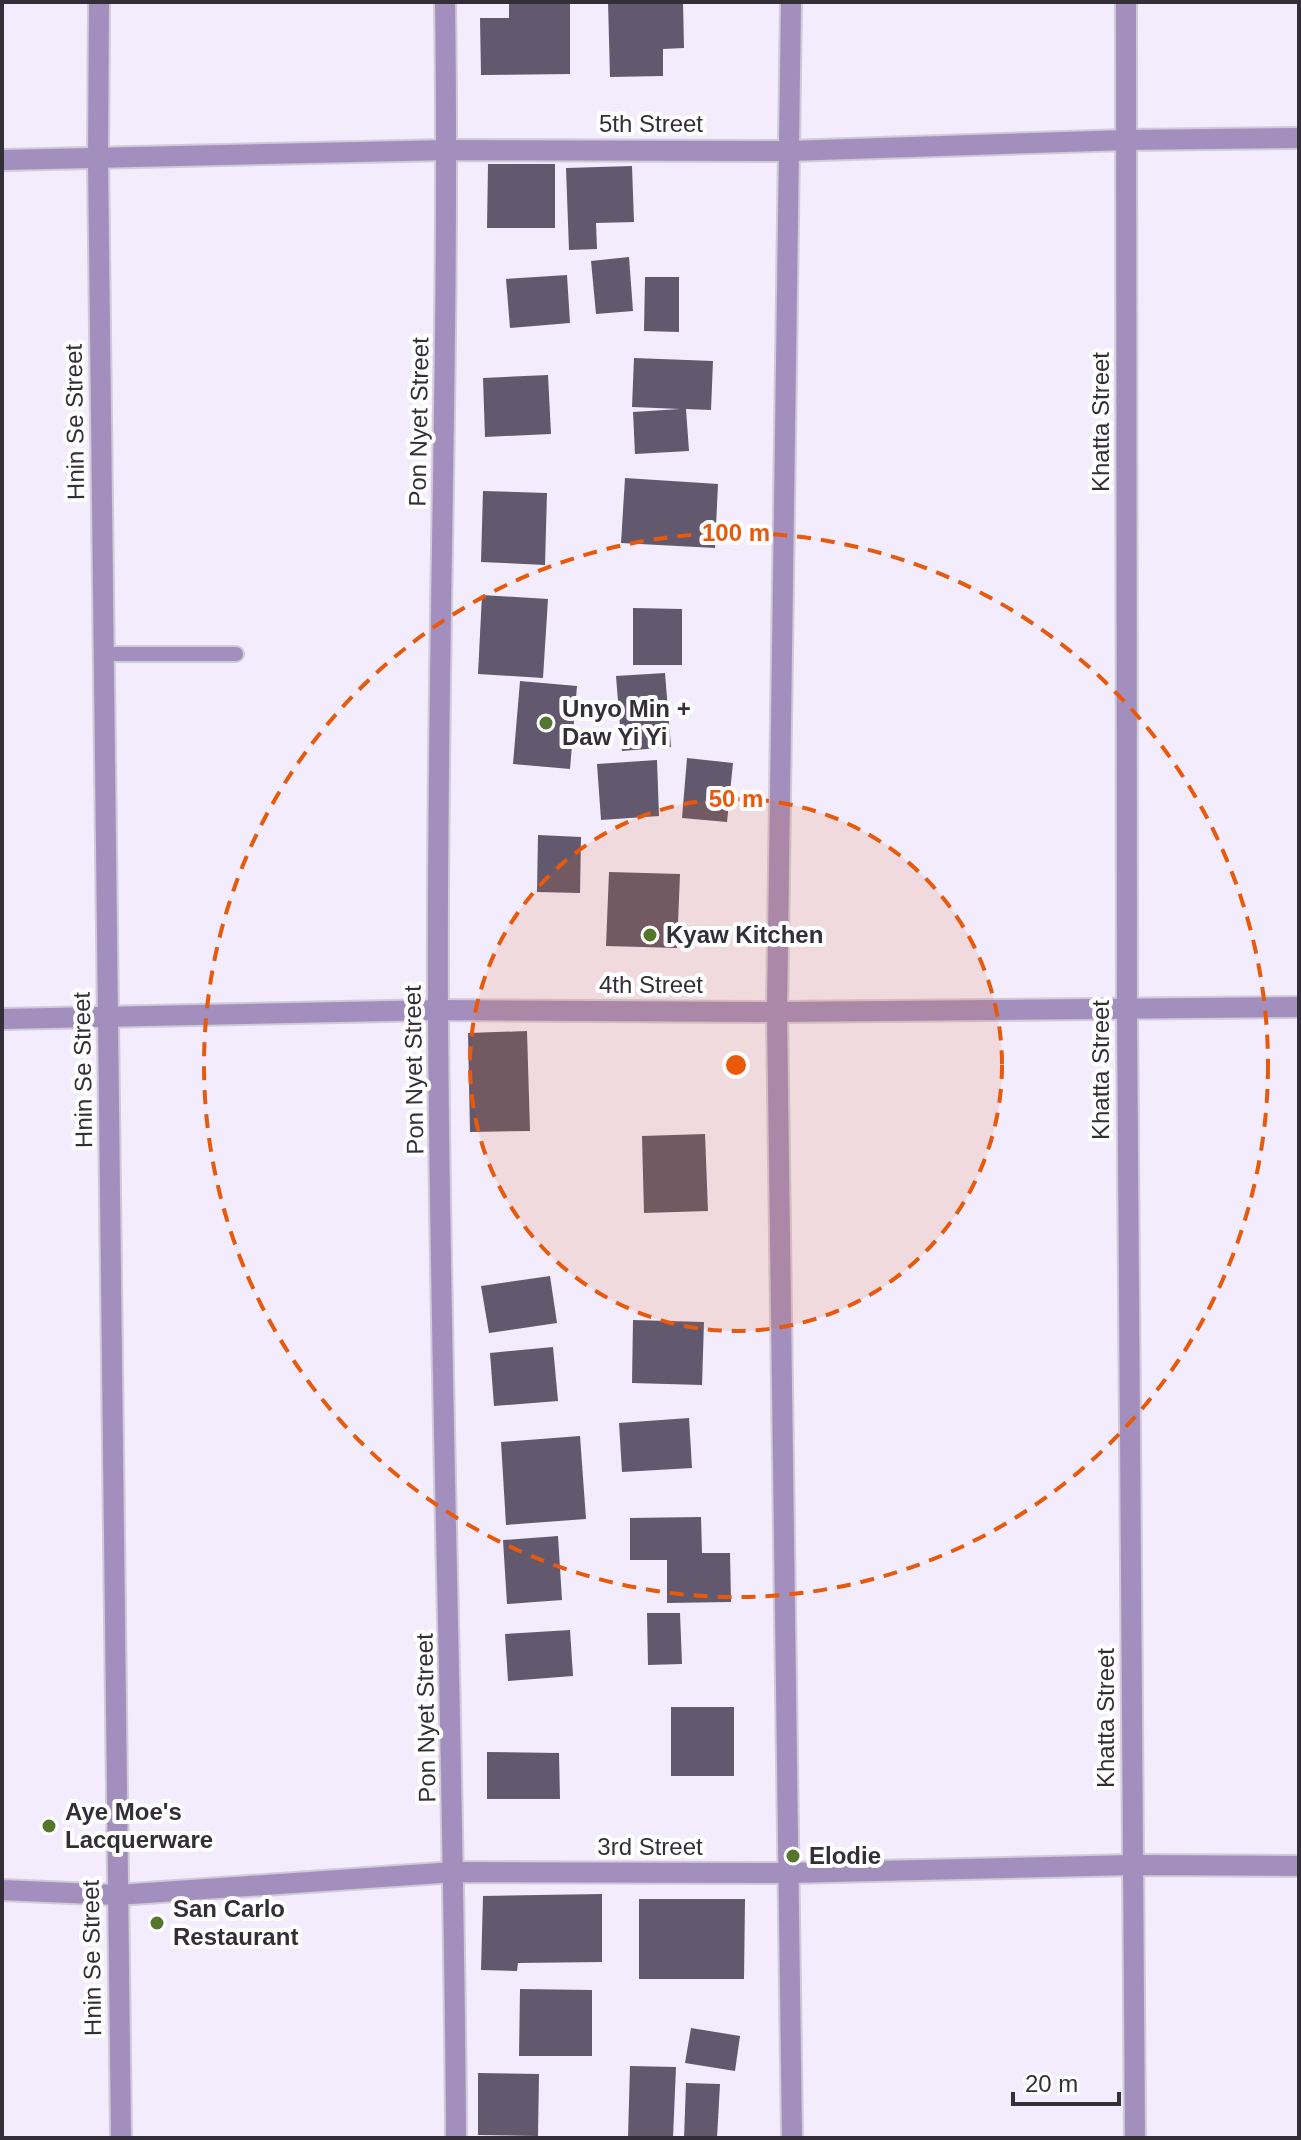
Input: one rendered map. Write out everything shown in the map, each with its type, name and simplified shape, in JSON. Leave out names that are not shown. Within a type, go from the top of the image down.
[{"type":"street","name":"Hnin Se Street","points":[[99,2],[98,158],[121,2138]]},
{"type":"street","name":"Pon Nyet Street","points":[[445,2],[448,150],[438,1010],[455,1872],[456,2138]]},
{"type":"street","points":[[791,2],[777,1012],[792,2138]]},
{"type":"street","name":"Khatta Street","points":[[1126,2],[1127,1010],[1135,2138]]},
{"type":"street","name":"5th Street","points":[[2,160],[448,150],[789,151],[1299,138]]},
{"type":"street","name":"4th Street","points":[[2,1019],[438,1010],[777,1012],[1299,1007]]},
{"type":"street","name":"3rd Street","points":[[2,1890],[117,1895],[455,1872],[788,1873],[1133,1865],[1299,1866]]},
{"type":"lane","points":[[104,654],[236,654]]},
{"type":"building","points":[[509,2],[570,2],[570,74],[481,75],[480,18],[509,18]]},
{"type":"building","points":[[608,2],[683,2],[684,48],[663,49],[663,76],[610,77]]},
{"type":"building","points":[[488,164],[555,164],[555,228],[487,228]]},
{"type":"building","points":[[632,166],[634,222],[596,223],[597,249],[569,250],[566,168]]},
{"type":"building","points":[[629,257],[633,311],[596,314],[591,261]]},
{"type":"building","points":[[567,275],[570,323],[510,328],[506,279]]},
{"type":"building","points":[[645,277],[679,277],[679,332],[644,331]]},
{"type":"building","points":[[634,358],[713,361],[711,410],[686,409],[689,451],[635,454],[633,412],[680,409],[632,407]]},
{"type":"building","points":[[548,375],[551,434],[485,437],[483,378]]},
{"type":"building","points":[[625,478],[718,484],[715,548],[621,543]]},
{"type":"building","points":[[483,491],[547,493],[545,565],[481,562]]},
{"type":"building","points":[[482,595],[548,599],[543,678],[478,674]]},
{"type":"building","points":[[633,608],[682,609],[682,665],[633,665]]},
{"type":"building","points":[[665,673],[671,747],[622,751],[616,676]]},
{"type":"building","points":[[520,681],[577,686],[570,769],[513,764]]},
{"type":"building","points":[[687,758],[733,763],[727,822],[682,818]]},
{"type":"building","points":[[657,760],[659,816],[601,820],[597,764]]},
{"type":"building","points":[[538,835],[581,837],[580,893],[537,892]]},
{"type":"building","points":[[609,872],[680,874],[677,948],[606,946]]},
{"type":"building","points":[[527,1031],[530,1131],[470,1132],[468,1033]]},
{"type":"building","points":[[705,1134],[708,1211],[644,1213],[642,1136]]},
{"type":"building","points":[[550,1276],[557,1323],[489,1333],[481,1286]]},
{"type":"building","points":[[633,1320],[704,1322],[702,1385],[632,1383]]},
{"type":"building","points":[[553,1347],[558,1401],[494,1406],[490,1353]]},
{"type":"building","points":[[689,1418],[692,1468],[622,1472],[619,1423]]},
{"type":"building","points":[[580,1436],[586,1519],[506,1525],[501,1442]]},
{"type":"building","points":[[701,1517],[702,1553],[730,1553],[731,1602],[667,1603],[667,1560],[630,1560],[630,1518]]},
{"type":"building","points":[[558,1536],[562,1600],[507,1604],[503,1540]]},
{"type":"building","points":[[647,1613],[680,1613],[682,1664],[648,1665]]},
{"type":"building","points":[[570,1630],[573,1676],[508,1681],[505,1634]]},
{"type":"building","points":[[671,1707],[734,1707],[734,1776],[671,1776]]},
{"type":"building","points":[[487,1752],[559,1753],[560,1799],[487,1799]]},
{"type":"building","points":[[602,1894],[602,1962],[518,1963],[517,1971],[481,1970],[483,1896]]},
{"type":"building","points":[[639,1899],[745,1899],[744,1979],[639,1979]]},
{"type":"building","points":[[520,1989],[592,1990],[592,2056],[519,2056]]},
{"type":"building","points":[[691,2028],[740,2036],[735,2071],[685,2063]]},
{"type":"building","points":[[630,2066],[676,2067],[673,2138],[628,2138]]},
{"type":"building","points":[[478,2073],[539,2074],[538,2136],[478,2135]]},
{"type":"building","points":[[686,2083],[720,2084],[717,2138],[684,2138]]},
{"type":"place","name":"Unyo Min + Daw Yi Yi","points":[[546,723]]},
{"type":"place","name":"Kyaw Kitchen","points":[[650,935]]},
{"type":"place","name":"Aye Moe's Lacquerware","points":[[49,1826]]},
{"type":"place","name":"Elodie","points":[[793,1856]]},
{"type":"place","name":"San Carlo Restaurant","points":[[157,1923]]}]
